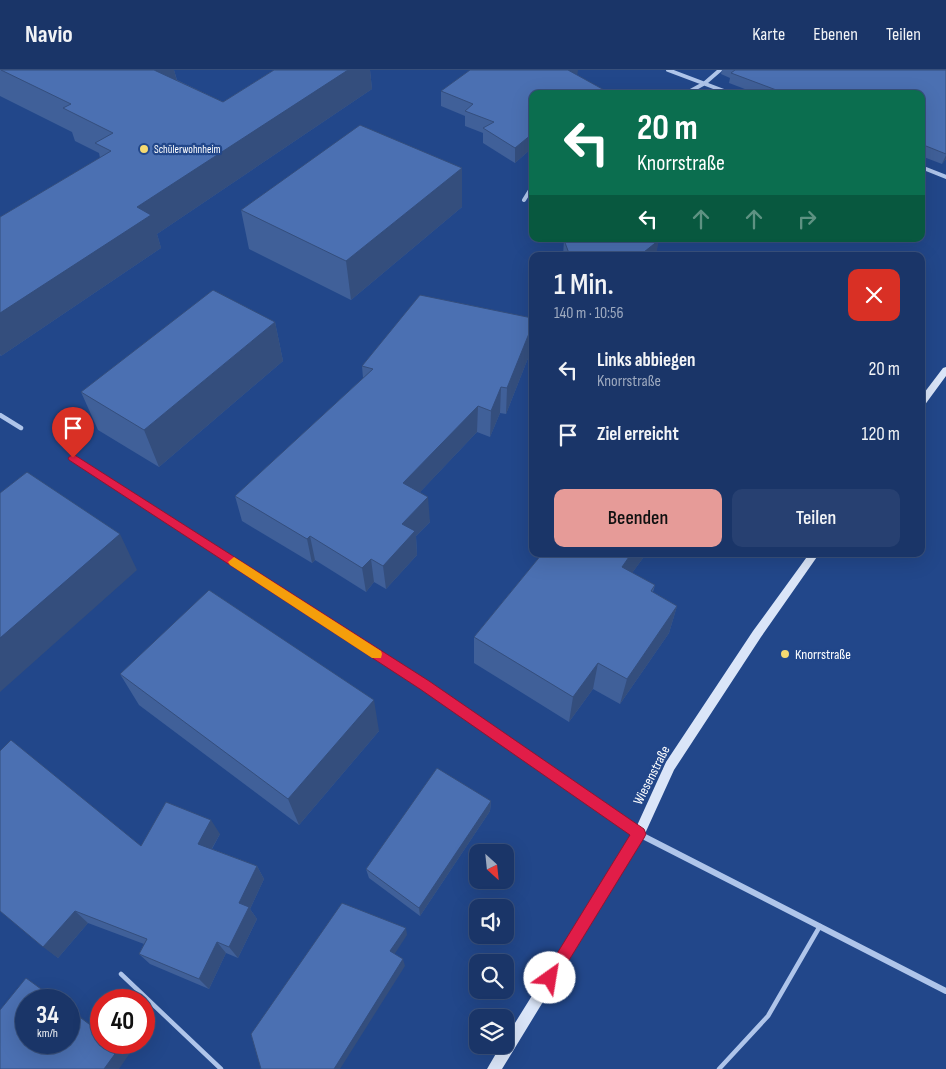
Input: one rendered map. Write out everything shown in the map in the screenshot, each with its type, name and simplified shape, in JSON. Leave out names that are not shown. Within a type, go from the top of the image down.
[{"type":"street","points":[[668,70],[722,90]]},
{"type":"street","points":[[692,90],[705,83],[720,70]]},
{"type":"street","points":[[925,169],[946,177]]},
{"type":"street","points":[[524,200],[529,192]]},
{"type":"street","points":[[925,399],[946,370]]},
{"type":"street","points":[[0,415],[21,428]]},
{"type":"street","points":[[73,458],[424,685],[639,834],[946,991]]},
{"type":"street","name":"Wiesenstraße","points":[[494,1069],[639,834],[670,766],[757,634],[812,557]]},
{"type":"lane","points":[[719,1069],[768,1016],[820,926]]},
{"type":"lane","points":[[121,974],[221,1069]]},
{"type":"building","points":[[1,70],[154,70],[223,102],[274,70],[348,70],[137,207],[151,215],[0,313],[0,217],[111,151],[95,143],[113,133],[63,108],[71,104]]},
{"type":"building","points":[[470,70],[568,70],[604,90],[529,90],[529,136],[515,148],[483,128],[494,122],[465,111],[473,104],[441,91]]},
{"type":"building","points":[[735,70],[946,70],[946,154],[925,146],[925,90],[776,90],[731,73]]},
{"type":"building","points":[[360,125],[462,168],[346,261],[241,210]]},
{"type":"building","points":[[565,242],[656,242],[644,252],[568,252]]},
{"type":"building","points":[[213,290],[275,322],[144,430],[81,392]]},
{"type":"building","points":[[420,295],[529,317],[529,333],[507,388],[501,387],[491,411],[478,406],[403,483],[428,497],[402,524],[415,531],[383,566],[371,559],[362,568],[310,536],[307,539],[235,496],[373,369],[362,366]]},
{"type":"building","points":[[27,472],[120,534],[0,638],[0,493]]},
{"type":"building","points":[[540,557],[629,557],[622,567],[655,585],[651,591],[677,606],[627,679],[598,663],[573,697],[474,637]]},
{"type":"building","points":[[209,590],[374,700],[288,799],[120,674]]},
{"type":"building","points":[[11,740],[141,846],[166,802],[211,820],[198,844],[257,866],[239,903],[249,907],[229,947],[217,942],[199,979],[139,954],[147,939],[75,911],[43,947],[0,911],[0,751]]},
{"type":"building","points":[[437,768],[491,801],[419,908],[366,869]]},
{"type":"building","points":[[342,903],[406,928],[390,951],[403,959],[334,1069],[261,1069],[251,1034]]},
{"type":"building","points":[[26,978],[41,989],[17,989]]},
{"type":"building","points":[[15,992],[15,1054],[80,1054],[80,1017],[90,1025],[90,1054],[115,1054],[104,1069],[0,1069],[0,1010]]},
{"type":"slow traffic","points":[[234,562],[376,654]]},
{"type":"place","name":"Schülerwohnheim","points":[[144,149]]},
{"type":"place","name":"Knorrstraße","points":[[785,654]]},
{"type":"route","points":[[73,458],[424,685],[639,834],[550,978]]}]
